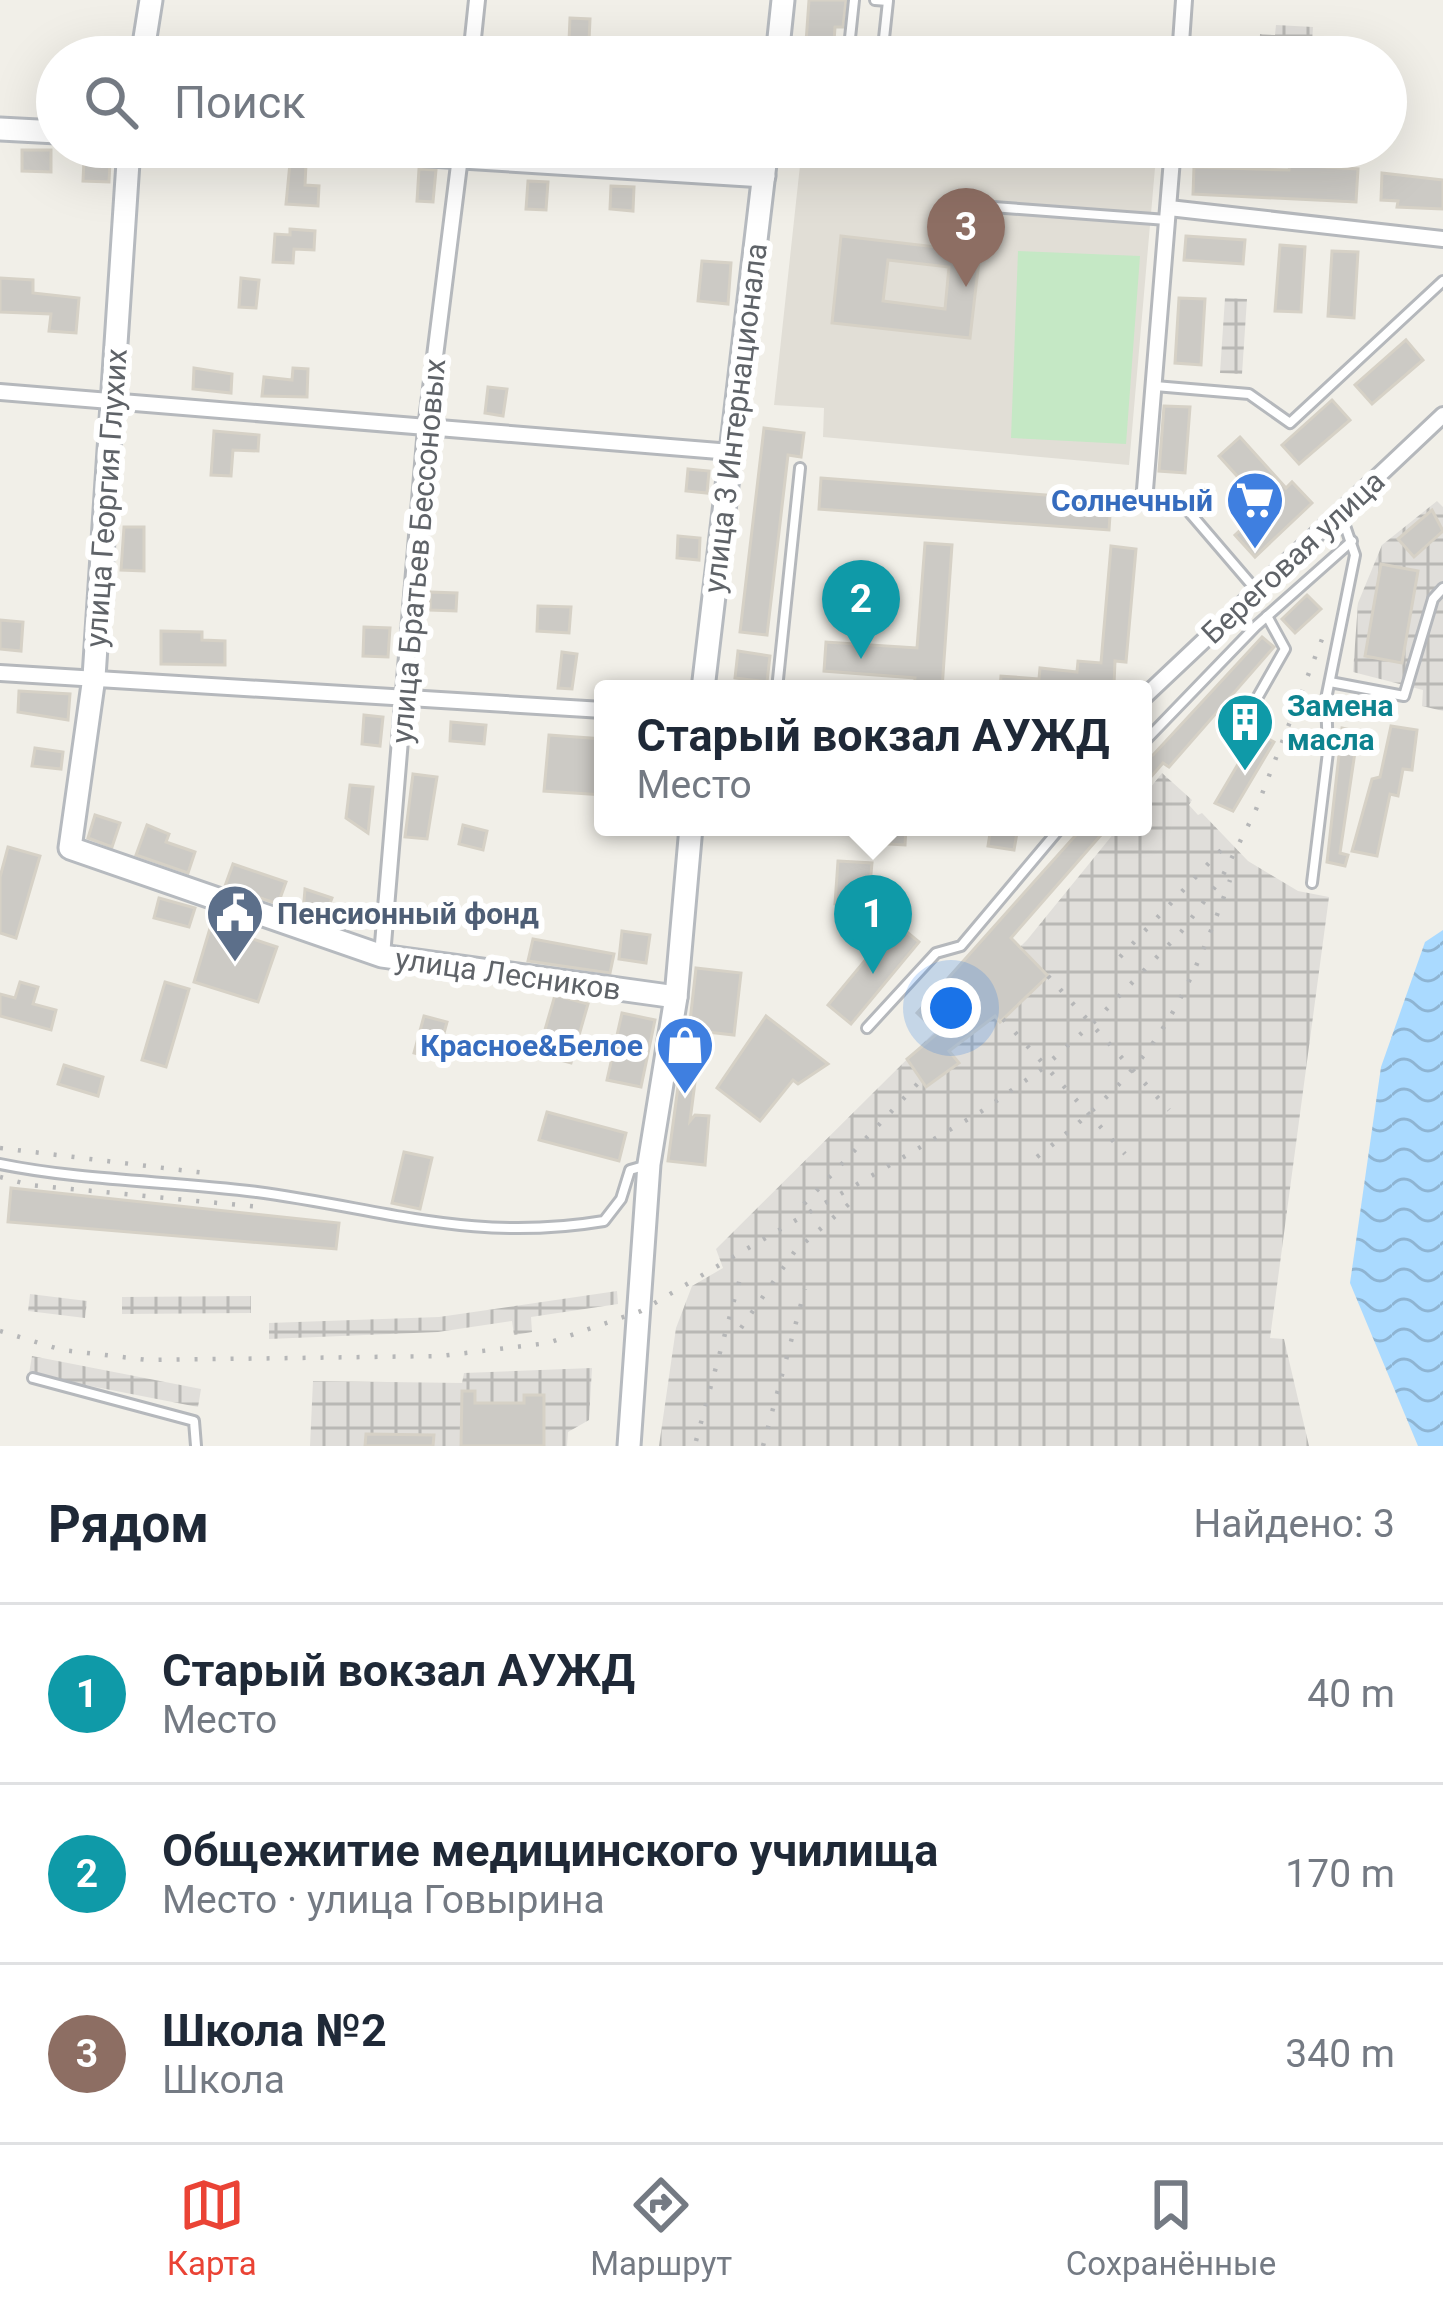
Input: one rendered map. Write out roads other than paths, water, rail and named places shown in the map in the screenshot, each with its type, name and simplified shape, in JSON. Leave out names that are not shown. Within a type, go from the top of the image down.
[{"type":"street","points":[[145,36],[151,0]]},
{"type":"street","points":[[473,36],[477,0]]},
{"type":"street","points":[[779,36],[783,0]]},
{"type":"street","points":[[1181,36],[1184,0]]},
{"type":"street","points":[[0,129],[36,131]]},
{"type":"street","name":"улица Георгия Глухих","points":[[70,848],[94,677],[128,168]]},
{"type":"street","name":"улица Братьев Бессоновых","points":[[382,956],[426,428],[459,168]]},
{"type":"street","points":[[663,168],[764,176]]},
{"type":"street","name":"улица 3 Интернационала","points":[[704,680],[765,168]]},
{"type":"street","points":[[1144,502],[1172,168]]},
{"type":"street","points":[[1169,214],[1443,239]]},
{"type":"street","points":[[0,392],[731,452]]},
{"type":"street","name":"Береговая улица","points":[[1152,690],[1443,415]]},
{"type":"street","points":[[0,673],[594,709]]},
{"type":"street","points":[[629,1446],[650,1164],[676,998],[690,836]]},
{"type":"street","name":"улица Лесников","points":[[70,848],[382,956],[676,998]]},
{"type":"lane","points":[[850,36],[854,0]]},
{"type":"lane","points":[[875,0],[888,2],[884,36]]},
{"type":"lane","points":[[944,242],[966,205],[1169,214]]},
{"type":"lane","points":[[1154,386],[1249,394],[1290,423],[1443,281]]},
{"type":"lane","points":[[778,680],[800,468]]},
{"type":"lane","points":[[1144,502],[1184,506],[1257,591]]},
{"type":"lane","points":[[1312,883],[1328,752],[1330,682],[1355,555],[1341,512]]},
{"type":"lane","points":[[1152,734],[1267,616],[1352,541]]},
{"type":"lane","points":[[1330,682],[1404,696],[1433,599],[1443,588]]},
{"type":"lane","points":[[1252,707],[1286,649],[1267,616]]},
{"type":"lane","points":[[867,1028],[936,953],[961,946],[1053,836]]},
{"type":"lane","points":[[0,1164],[259,1192],[471,1229],[537,1232],[604,1221],[621,1199],[630,1170],[650,1164]]},
{"type":"lane","points":[[33,1378],[194,1421],[196,1446]]},
{"type":"water","points":[[1443,930],[1443,1446],[1418,1446],[1350,1283],[1381,1067],[1425,942]]},
{"type":"railway","points":[[0,1331],[62,1350],[148,1360],[441,1356],[548,1343],[641,1311],[982,1111],[1042,1069],[1096,1020],[1181,932],[1221,879],[1255,812],[1324,634]]},
{"type":"railway","points":[[1120,957],[1225,846]]},
{"type":"railway","points":[[1037,1157],[1109,1095],[1158,1035],[1195,968],[1230,880]]},
{"type":"railway","points":[[1048,976],[1169,1110]]},
{"type":"railway","points":[[1003,1019],[1125,1154]]},
{"type":"railway","points":[[804,1204],[921,1080]]},
{"type":"railway","points":[[0,1148],[205,1173]]},
{"type":"railway","points":[[0,1177],[30,1185],[260,1207]]},
{"type":"railway","points":[[741,1328],[795,1251],[849,1204]]},
{"type":"railway","points":[[696,1441],[742,1271]]},
{"type":"railway","points":[[763,1446],[805,1289]]},
{"type":"place","name":"Школа №2","points":[[966,287]]},
{"type":"place","name":"Солнечный","points":[[1255,551]]},
{"type":"place","name":"Общежитие медицинского училища","points":[[861,659]]},
{"type":"place","name":"Замена масла","points":[[1245,773]]},
{"type":"place","name":"Пенсионный фонд","points":[[235,964]]},
{"type":"place","name":"Старый вокзал АУЖД","points":[[873,974]]},
{"type":"place","name":"Красное&Белое","points":[[685,1096]]}]
